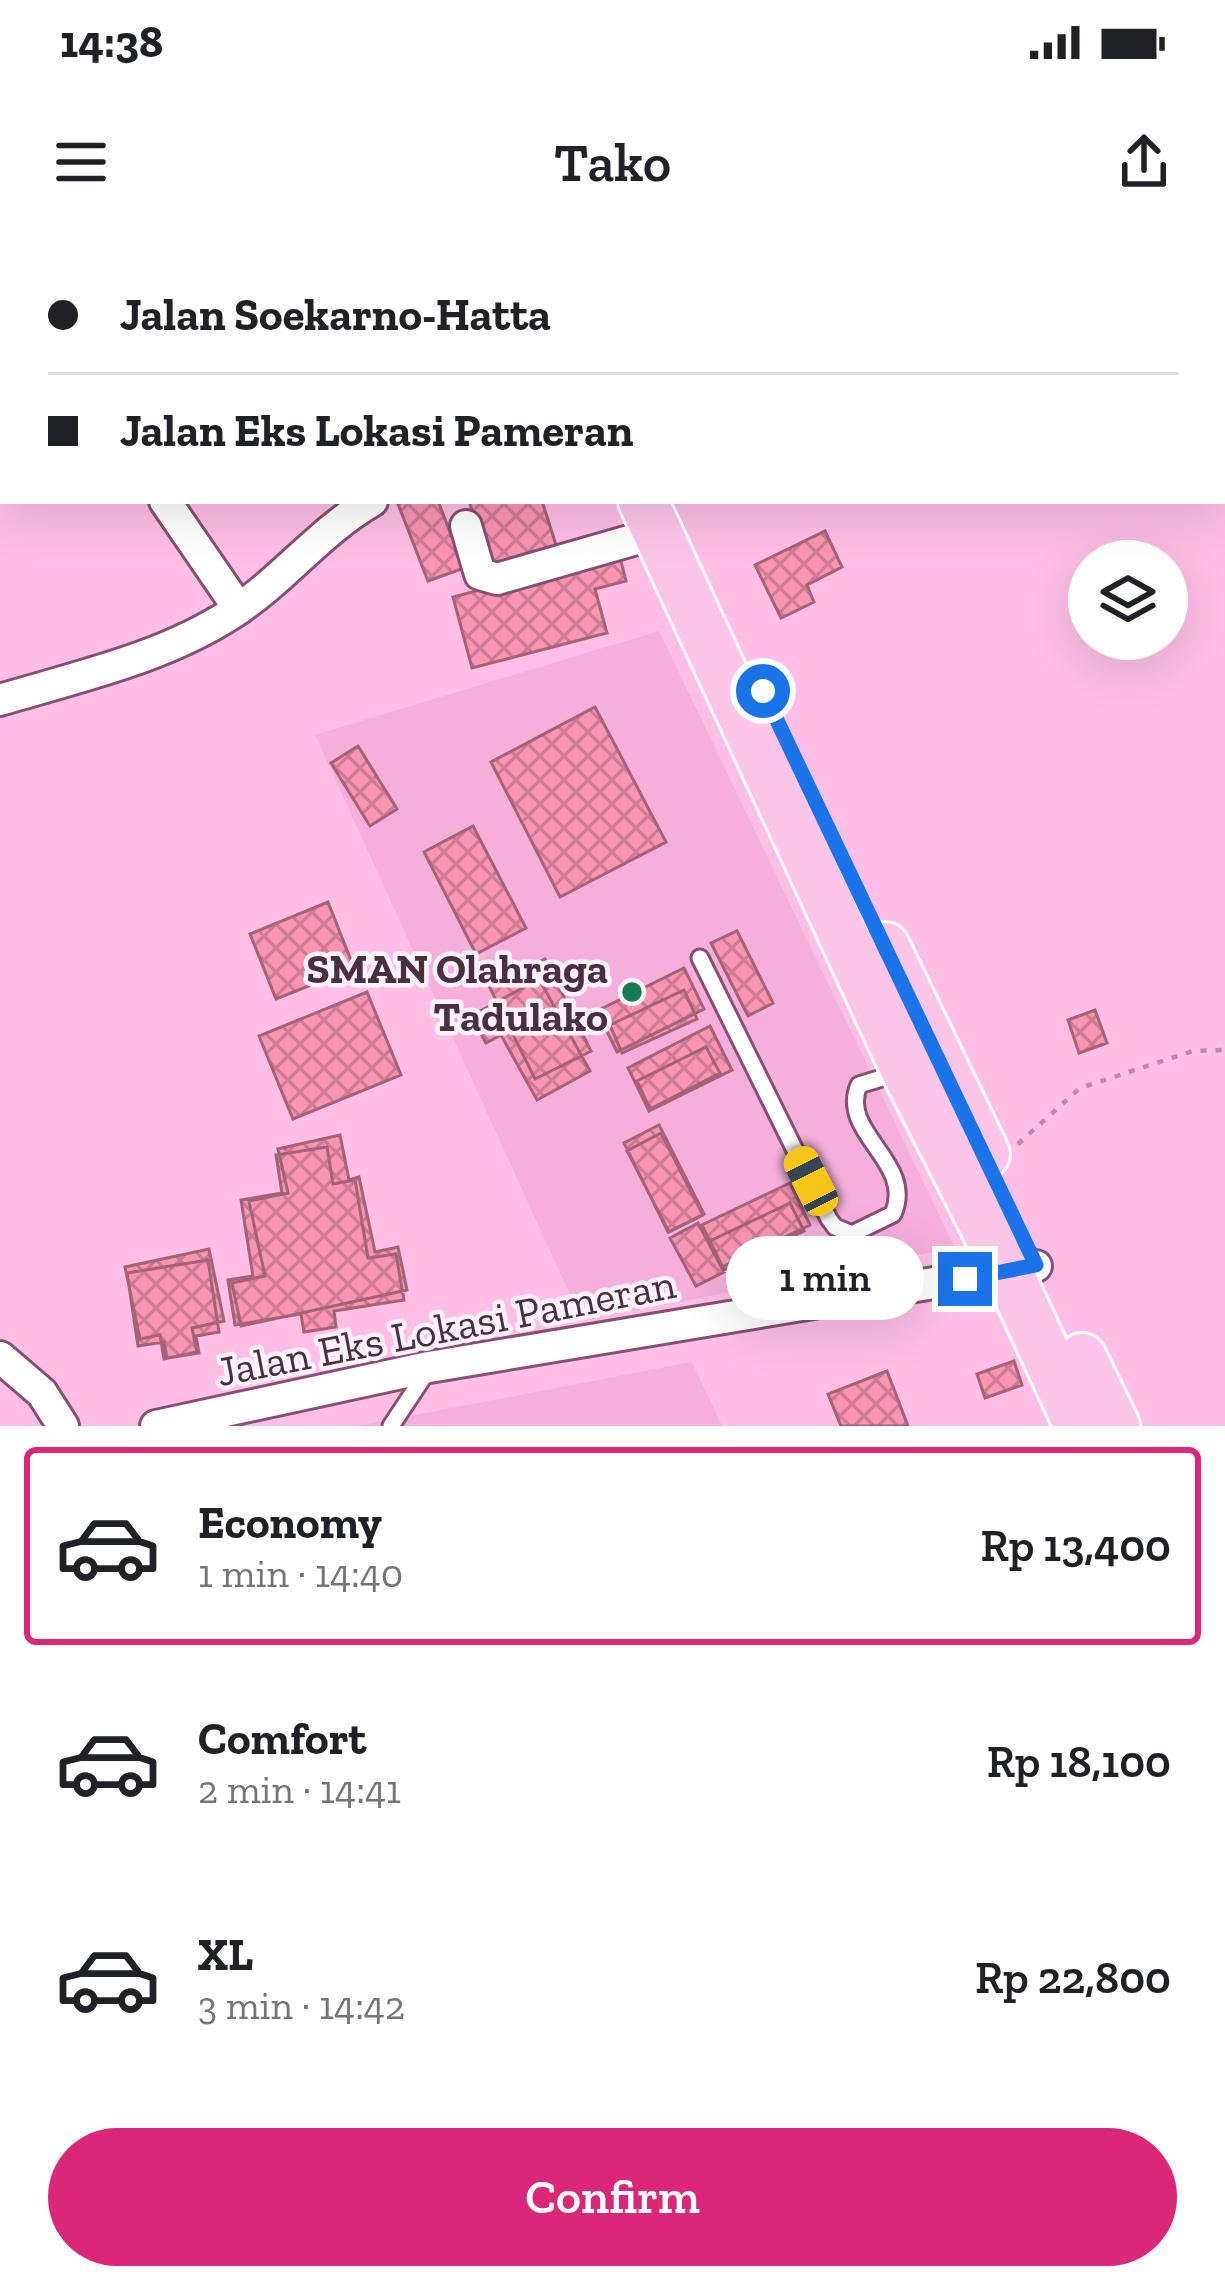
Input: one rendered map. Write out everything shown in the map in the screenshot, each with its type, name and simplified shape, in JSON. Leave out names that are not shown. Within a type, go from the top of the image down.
[{"type":"main road","points":[[660,512],[906,1071],[1115,1426]]},
{"type":"main road","points":[[660,512],[789,750],[992,1168],[1022,1269],[1079,1426]]},
{"type":"street","points":[[167,504],[238,609]]},
{"type":"street","points":[[0,700],[161,651],[238,609],[326,533],[368,504]]},
{"type":"street","points":[[466,526],[480,574],[497,580],[660,512]]},
{"type":"street","name":"Jalan Eks Lokasi Pameran","points":[[155,1426],[429,1367],[1022,1269]]},
{"type":"street","points":[[0,1357],[42,1393],[63,1426]]},
{"type":"lane","points":[[700,958],[830,1219],[835,1227],[852,1234],[893,1214],[899,1192],[896,1175],[854,1112],[855,1092],[859,1085],[906,1071]]},
{"type":"lane","points":[[391,1426],[429,1367]]},
{"type":"path","points":[[992,1168],[1080,1088],[1193,1051],[1225,1050]]},
{"type":"shaded area","name":"SMAN Olahraga Tadulako","points":[[659,631],[955,1248],[582,1321],[315,735]]},
{"type":"shaded area","points":[[692,1362],[722,1426],[358,1426]]},
{"type":"building","points":[[398,504],[439,504],[464,568],[428,581]]},
{"type":"building","points":[[470,504],[543,504],[557,548],[491,570]]},
{"type":"building","points":[[825,531],[842,567],[807,585],[814,602],[781,618],[755,565]]},
{"type":"building","points":[[619,553],[626,581],[595,589],[607,633],[472,668],[453,597]]},
{"type":"building","points":[[595,707],[666,842],[560,897],[491,762]]},
{"type":"building","points":[[358,746],[397,809],[370,826],[331,763]]},
{"type":"building","points":[[473,826],[526,928],[476,954],[424,852]]},
{"type":"building","points":[[328,902],[354,968],[276,999],[250,934]]},
{"type":"building","points":[[737,931],[773,1003],[748,1016],[711,943]]},
{"type":"building","points":[[545,959],[591,1051],[535,1079],[489,986]]},
{"type":"building","points":[[684,968],[704,1009],[617,1052],[597,1011]]},
{"type":"building","points":[[539,979],[590,1071],[537,1100],[501,1035],[486,1043],[471,1016]]},
{"type":"building","points":[[684,990],[697,1019],[622,1053],[610,1025]]},
{"type":"building","points":[[367,992],[401,1075],[293,1119],[259,1036]]},
{"type":"building","points":[[1095,1010],[1107,1043],[1079,1053],[1068,1020]]},
{"type":"building","points":[[710,1026],[732,1070],[649,1111],[628,1068]]},
{"type":"building","points":[[706,1047],[720,1073],[650,1109],[637,1081]]},
{"type":"building","points":[[659,1125],[704,1214],[668,1232],[624,1143]]},
{"type":"building","points":[[661,1133],[703,1215],[669,1232],[627,1151]]},
{"type":"building","points":[[340,1135],[349,1180],[359,1177],[375,1252],[398,1247],[407,1290],[241,1326],[232,1283],[265,1276],[249,1201],[288,1193],[278,1149]]},
{"type":"building","points":[[327,1147],[333,1184],[355,1180],[368,1258],[396,1254],[404,1300],[334,1311],[336,1327],[304,1332],[301,1314],[235,1325],[228,1280],[253,1276],[241,1200],[282,1193],[276,1155]]},
{"type":"building","points":[[790,1183],[810,1225],[722,1267],[702,1225]]},
{"type":"building","points":[[790,1203],[804,1231],[724,1270],[710,1241]]},
{"type":"building","points":[[698,1223],[724,1272],[696,1286],[670,1238]]},
{"type":"building","points":[[209,1249],[224,1321],[192,1328],[197,1352],[164,1359],[160,1335],[140,1339],[125,1267]]},
{"type":"building","points":[[208,1260],[219,1332],[196,1336],[199,1353],[167,1358],[164,1342],[138,1346],[127,1273]]},
{"type":"building","points":[[1014,1361],[1022,1385],[985,1398],[977,1374]]},
{"type":"building","points":[[887,1371],[908,1426],[841,1426],[828,1394]]},
{"type":"place","name":"SMAN Olahraga Tadulako","points":[[632,992]]},
{"type":"route","points":[[763,691],[1036,1265],[965,1279]]}]
